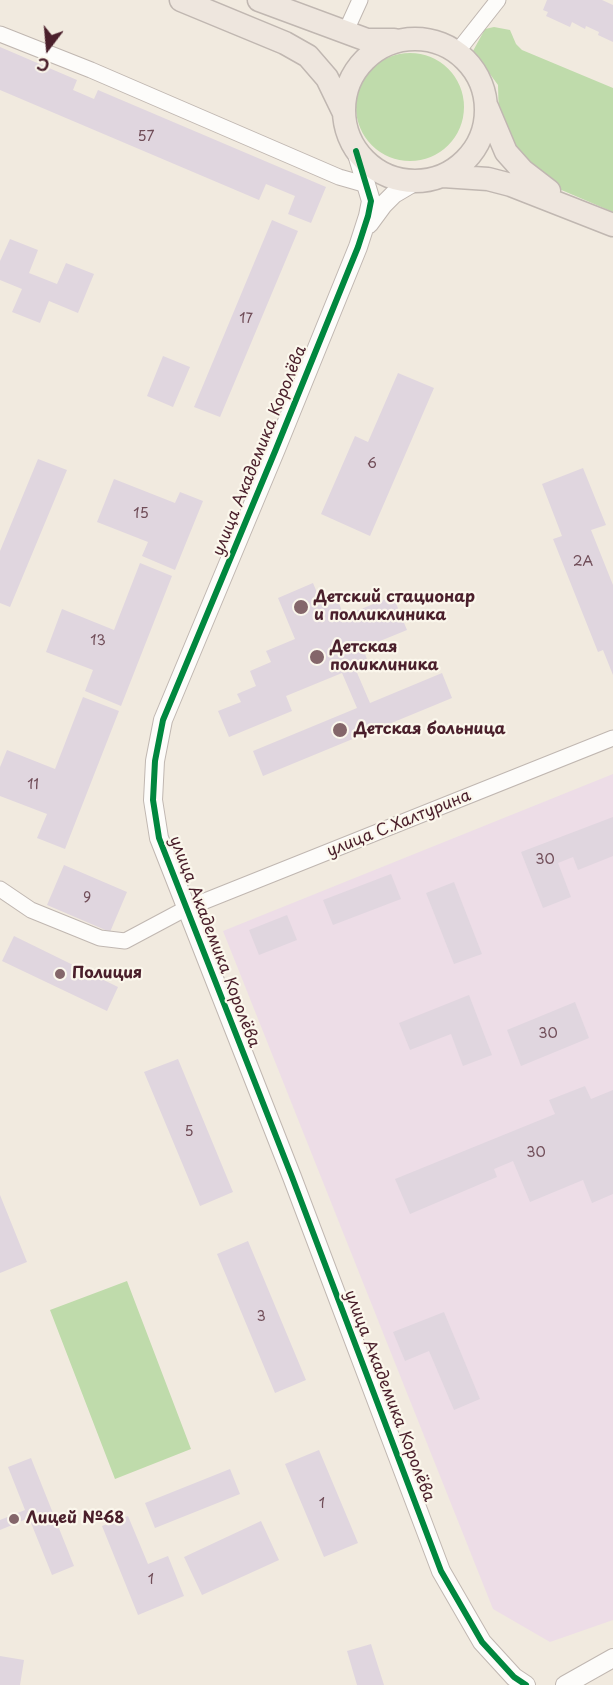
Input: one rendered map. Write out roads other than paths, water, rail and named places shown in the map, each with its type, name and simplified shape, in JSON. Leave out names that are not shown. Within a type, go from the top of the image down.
[{"type":"main road","points":[[181,0],[285,43],[308,56],[327,78],[343,111],[345,124],[356,151],[384,174],[416,182],[443,176],[488,179],[511,185],[605,222]]},
{"type":"main road","points":[[260,0],[367,40],[414,38],[444,44],[457,52],[477,75],[506,152],[523,171],[544,188],[605,222]]},
{"type":"main road","points":[[343,111],[346,91],[353,74],[365,58],[381,47],[399,40]]},
{"type":"main road","points":[[443,176],[456,168],[476,147],[483,133],[486,104]]},
{"type":"street","points":[[345,33],[360,0]]},
{"type":"street","points":[[457,52],[498,0]]},
{"type":"street","points":[[0,34],[91,70],[339,177],[367,185]]},
{"type":"street","name":"улица Академика Королёва","points":[[356,151],[370,201],[368,216],[358,247],[219,591],[164,720],[155,761],[153,800],[159,838],[185,909],[292,1177],[441,1571],[482,1642],[514,1677],[526,1685]]},
{"type":"street","points":[[358,247],[372,218],[382,205],[394,194],[416,182]]},
{"type":"street","name":"улица С.Халтурина","points":[[0,889],[31,910],[100,938],[125,941],[185,909],[613,738]]},
{"type":"street","points":[[565,1685],[613,1658]]},
{"type":"place","name":"Детский стационар и полликлиника","points":[[301,607]]},
{"type":"place","name":"Детская поликлиника","points":[[317,657]]},
{"type":"place","name":"Детская больница","points":[[340,730]]},
{"type":"place","name":"Полиция","points":[[60,974]]},
{"type":"place","name":"Лицей №68","points":[[14,1519]]}]
